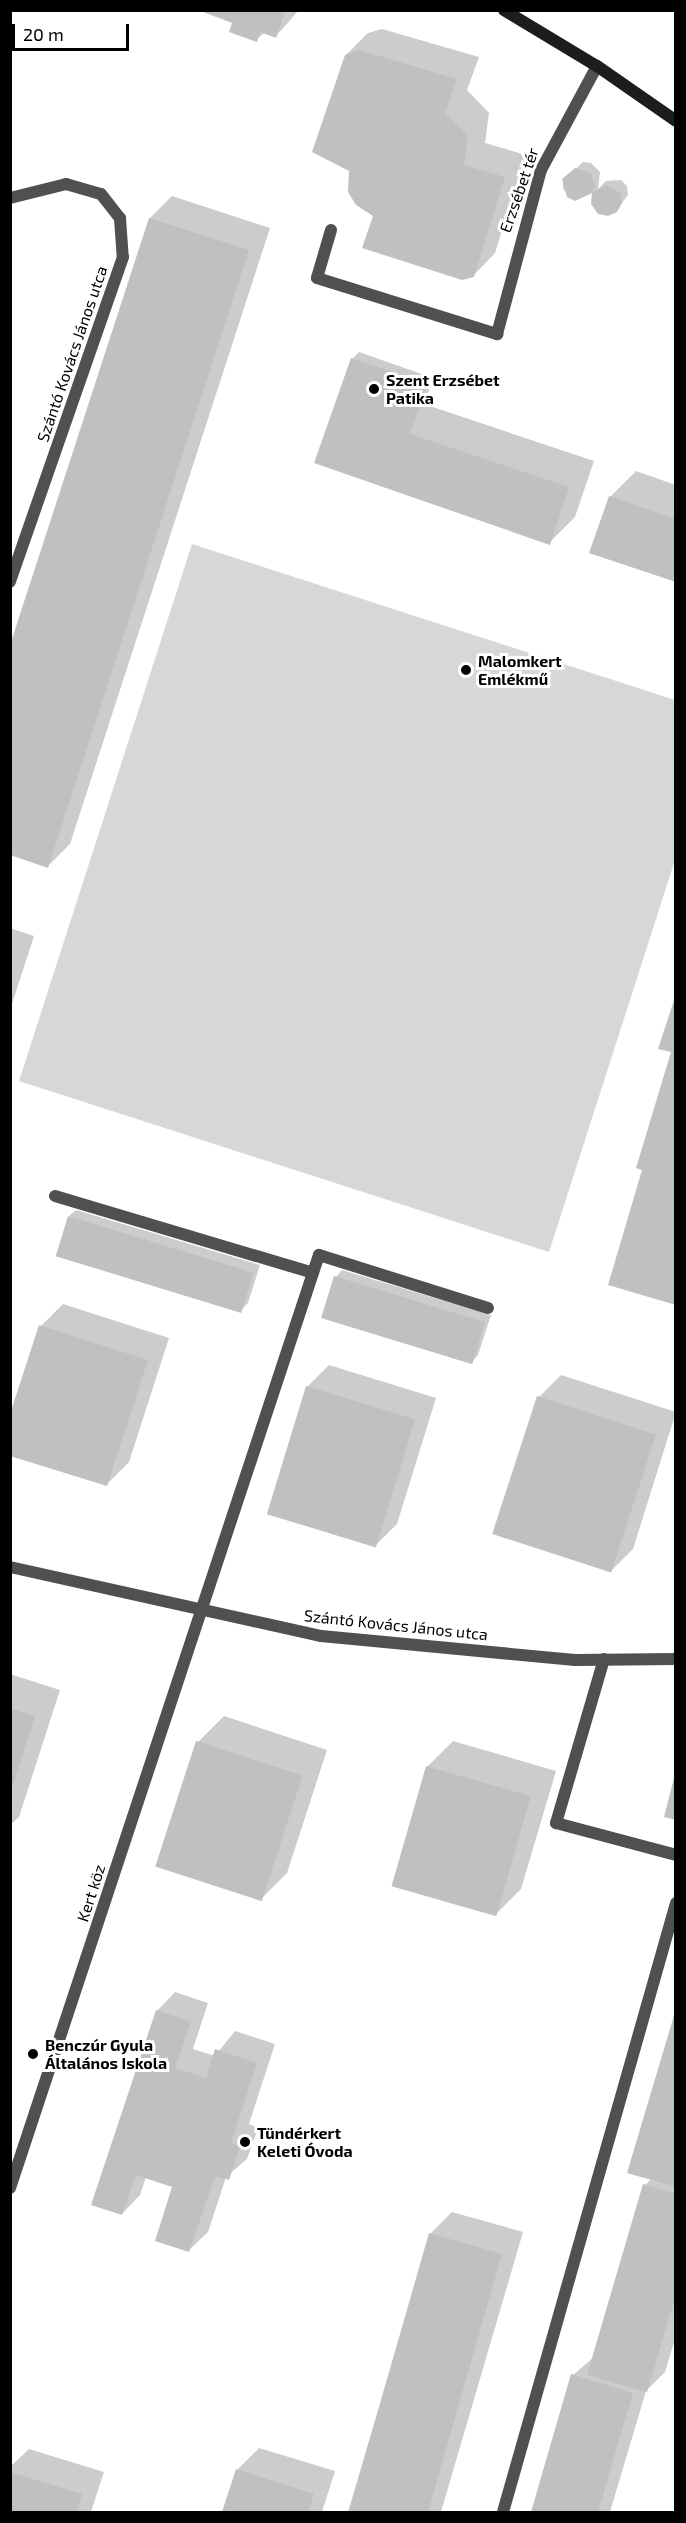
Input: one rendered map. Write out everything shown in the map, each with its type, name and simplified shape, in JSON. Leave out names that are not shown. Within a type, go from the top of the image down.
[{"type":"main road","points":[[504,10],[597,66],[675,121]]},
{"type":"street","name":"Erzsébet tér","points":[[331,230],[317,278],[497,334],[541,170],[562,124],[597,66]]},
{"type":"street","name":"Szántó Kovács János utca","points":[[10,198],[66,184],[101,194],[120,218],[123,257],[10,582]]},
{"type":"street","points":[[55,1196],[313,1273],[319,1255],[488,1308]]},
{"type":"street","name":"Kert köz","points":[[10,2188],[313,1273]]},
{"type":"street","name":"Szántó Kovács János utca","points":[[10,1566],[321,1636],[575,1660],[675,1659]]},
{"type":"street","points":[[604,1659],[556,1823],[675,1855]]},
{"type":"street","points":[[503,2512],[675,1903]]},
{"type":"shaded area","points":[[192,544],[675,700],[675,860],[549,1252],[19,1081]]},
{"type":"building","points":[[198,10],[286,10],[276,38],[260,32],[257,42],[229,32],[232,23]]},
{"type":"building","points":[[359,50],[457,79],[445,113],[468,135],[464,165],[505,177],[474,277],[462,280],[362,248],[373,216],[356,205],[348,192],[349,171],[312,152],[345,55]]},
{"type":"building","points":[[575,168],[591,173],[595,187],[592,193],[575,201],[567,197],[562,179]]},
{"type":"building","points":[[606,185],[621,193],[622,203],[617,212],[608,216],[598,214],[591,204],[592,193]]},
{"type":"building","points":[[149,218],[249,250],[48,868],[10,855],[10,645]]},
{"type":"building","points":[[351,358],[427,384],[410,434],[569,487],[550,545],[314,463]]},
{"type":"building","points":[[609,496],[676,519],[676,582],[589,553]]},
{"type":"building","points":[[676,994],[676,1305],[608,1285],[642,1170],[636,1168],[671,1052],[658,1049]]},
{"type":"building","points":[[68,1216],[254,1273],[241,1313],[56,1256]]},
{"type":"building","points":[[334,1276],[485,1322],[472,1364],[321,1318]]},
{"type":"building","points":[[39,1325],[148,1360],[107,1486],[10,1456],[10,1414]]},
{"type":"building","points":[[306,1386],[415,1419],[376,1547],[267,1514]]},
{"type":"building","points":[[537,1396],[656,1435],[611,1573],[492,1534]]},
{"type":"building","points":[[10,1708],[35,1716],[11,1791],[10,1791]]},
{"type":"building","points":[[196,1741],[303,1776],[262,1901],[155,1867]]},
{"type":"building","points":[[426,1766],[531,1796],[496,1916],[392,1886]]},
{"type":"building","points":[[676,1775],[676,1820],[664,1817]]},
{"type":"building","points":[[156,2010],[191,2022],[175,2068],[206,2078],[215,2049],[257,2063],[231,2143],[240,2146],[229,2180],[215,2176],[189,2252],[155,2241],[172,2187],[136,2175],[122,2215],[91,2205]]},
{"type":"building","points":[[676,2012],[676,2187],[627,2173]]},
{"type":"building","points":[[643,2184],[676,2194],[676,2294],[647,2392],[587,2375]]},
{"type":"building","points":[[429,2233],[502,2254],[428,2512],[349,2512]]},
{"type":"building","points":[[571,2374],[633,2393],[598,2512],[531,2512]]},
{"type":"building","points":[[236,2469],[314,2494],[308,2512],[222,2512]]},
{"type":"building","points":[[10,2472],[82,2494],[77,2512],[10,2512]]},
{"type":"place","name":"Szent Erzsébet Patika","points":[[374,389]]},
{"type":"place","name":"Malomkert Emlékmű","points":[[466,670]]},
{"type":"place","name":"Benczúr Gyula Általános Iskola","points":[[33,2054]]},
{"type":"place","name":"Tündérkert Keleti Óvoda","points":[[245,2142]]}]
